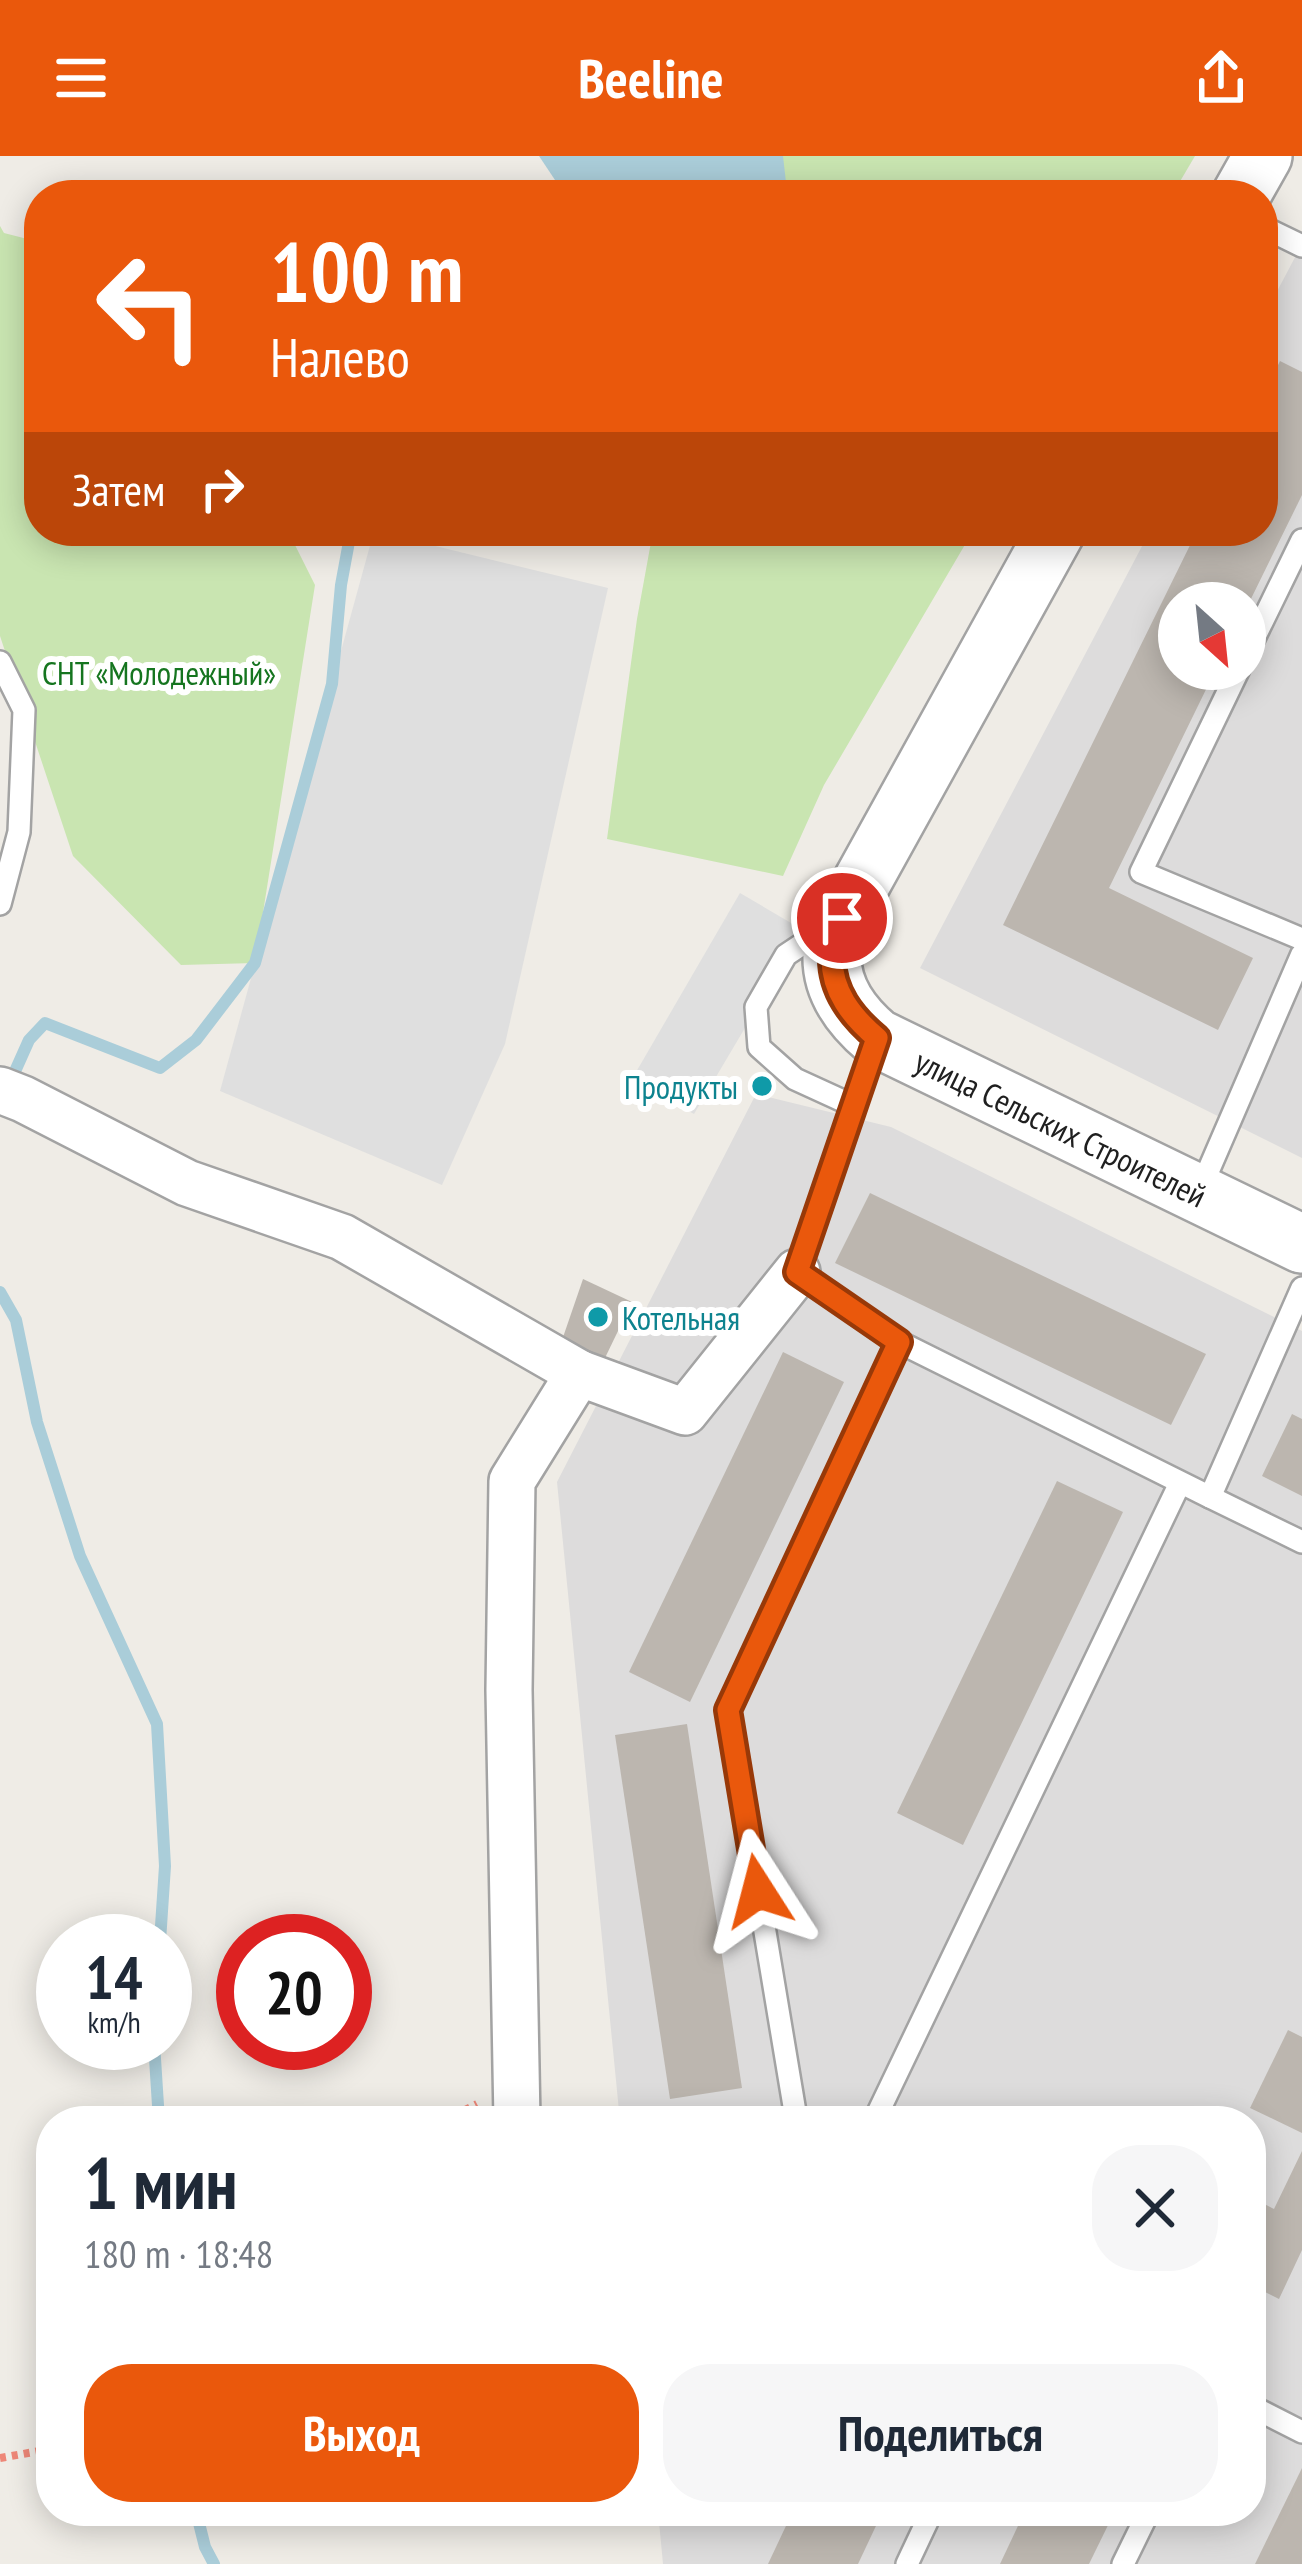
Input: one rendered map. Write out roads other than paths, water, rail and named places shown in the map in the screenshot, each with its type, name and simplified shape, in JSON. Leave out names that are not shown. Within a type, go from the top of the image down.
[{"type":"street","points":[[842,918],[1048,546]]},
{"type":"street","name":"улица Сельских Строителей","points":[[842,918],[832,955],[839,993],[855,1019],[877,1038],[1302,1244]]},
{"type":"street","points":[[12,1095],[188,1183],[343,1238],[579,1373],[685,1412],[797,1272]]},
{"type":"street","points":[[517,2106],[509,1690],[512,1481],[579,1373]]},
{"type":"lane","points":[[1266,615],[1302,540]]},
{"type":"lane","points":[[0,662],[25,710],[19,832],[0,904]]},
{"type":"lane","points":[[1229,690],[1141,872],[1302,939]]},
{"type":"lane","points":[[842,918],[786,956],[756,1007],[759,1047],[795,1078],[854,1106]]},
{"type":"lane","points":[[1198,1193],[1302,954]]},
{"type":"lane","points":[[877,1038],[797,1272],[899,1342],[1302,1542]]},
{"type":"lane","points":[[1210,1497],[1302,1288]]},
{"type":"lane","points":[[794,2106],[728,1710],[899,1342]]},
{"type":"lane","points":[[881,2106],[1180,1483]]},
{"type":"lane","points":[[1266,2414],[1302,2432]]},
{"type":"lane","points":[[907,2564],[925,2526]]},
{"type":"lane","points":[[1124,2564],[1142,2526]]},
{"type":"water","points":[[539,156],[783,156],[786,180],[555,180]]},
{"type":"waterway","points":[[8,1087],[29,1040],[45,1023],[160,1068],[196,1040],[255,963],[332,684],[348,546]]},
{"type":"waterway","points":[[0,1292],[16,1320],[37,1422],[80,1556],[157,1724],[165,1866],[162,1914]]},
{"type":"waterway","points":[[156,2070],[158,2106]]},
{"type":"waterway","points":[[200,2526],[214,2564]]},
{"type":"place","name":"Продукты","points":[[762,1086]]},
{"type":"place","name":"Котельная","points":[[598,1317]]},
{"type":"park label","name":"СНТ «Молодежный»","points":[[159,672]]}]
